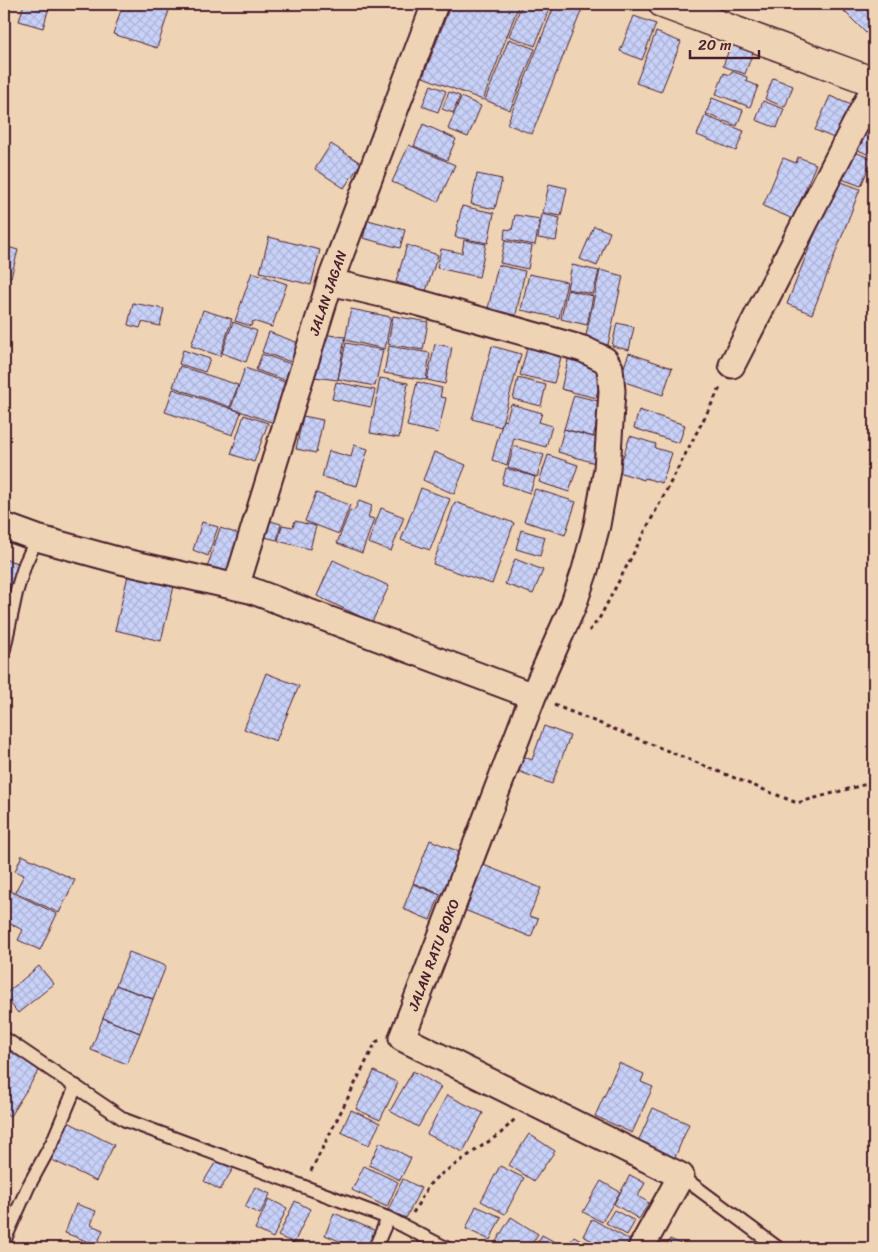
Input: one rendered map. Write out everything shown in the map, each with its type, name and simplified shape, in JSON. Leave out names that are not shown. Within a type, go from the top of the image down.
[{"type":"main road","points":[[663,4],[874,82]]},
{"type":"street","name":"JALAN JAGAN","points":[[236,587],[330,282],[435,4]]},
{"type":"street","points":[[732,365],[874,88]]},
{"type":"street","name":"JALAN RATU BOKO","points":[[330,282],[420,303],[584,349],[605,360],[610,368],[612,391],[607,470],[597,525],[585,570],[573,606],[547,660],[402,1038]]},
{"type":"street","points":[[4,526],[37,538],[120,561],[250,590],[533,696]]},
{"type":"street","points":[[402,1038],[681,1176],[641,1248]]},
{"type":"lane","points":[[4,649],[16,593],[25,564],[37,538]]},
{"type":"lane","points":[[4,1038],[125,1120],[304,1185],[388,1218],[446,1248]]},
{"type":"lane","points":[[4,1241],[28,1187],[53,1141],[76,1086]]},
{"type":"lane","points":[[681,1176],[778,1248]]},
{"type":"lane","points":[[375,1248],[388,1218]]},
{"type":"path","points":[[589,632],[599,619],[732,365]]},
{"type":"path","points":[[533,696],[798,803],[874,782]]},
{"type":"path","points":[[304,1185],[376,1042],[393,1036],[402,1038]]},
{"type":"path","points":[[405,1226],[433,1181],[501,1134],[531,1102]]},
{"type":"building","points":[[24,4],[50,4],[43,28],[19,21]]},
{"type":"building","points":[[123,4],[171,4],[157,48],[113,34]]},
{"type":"building","points":[[177,4],[197,4],[195,10]]},
{"type":"building","points":[[451,4],[519,4],[483,100],[423,77]]},
{"type":"building","points":[[522,4],[551,4],[535,46],[509,36]]},
{"type":"building","points":[[555,4],[584,4],[532,134],[507,124]]},
{"type":"building","points":[[847,4],[861,4],[874,17],[874,34],[871,38],[842,9]]},
{"type":"building","points":[[634,16],[656,24],[642,60],[620,51]]},
{"type":"building","points":[[656,32],[681,42],[661,92],[636,83]]},
{"type":"building","points":[[509,39],[535,49],[510,110],[485,100]]},
{"type":"building","points":[[731,44],[753,52],[745,74],[723,66]]},
{"type":"building","points":[[732,71],[747,77],[746,81],[758,86],[750,107],[716,94],[724,73],[730,75]]},
{"type":"building","points":[[773,78],[793,86],[785,107],[765,99]]},
{"type":"building","points":[[431,85],[446,91],[438,112],[422,106]]},
{"type":"building","points":[[449,92],[460,96],[453,113],[442,109]]},
{"type":"building","points":[[830,96],[856,107],[841,141],[815,130]]},
{"type":"building","points":[[461,97],[481,106],[468,137],[448,129]]},
{"type":"building","points":[[712,98],[743,110],[737,126],[706,114]]},
{"type":"building","points":[[763,101],[784,109],[777,128],[756,120]]},
{"type":"building","points":[[865,113],[874,117],[874,151],[872,156],[851,147]]},
{"type":"building","points":[[705,116],[744,131],[736,151],[697,135]]},
{"type":"building","points":[[423,124],[456,139],[447,160],[414,146]]},
{"type":"building","points":[[331,144],[361,163],[344,188],[315,169]]},
{"type":"building","points":[[409,145],[455,165],[438,202],[392,182]]},
{"type":"building","points":[[850,150],[872,159],[861,186],[839,178]]},
{"type":"building","points":[[798,157],[816,164],[793,219],[763,206],[783,158],[796,163]]},
{"type":"building","points":[[477,174],[502,179],[495,209],[471,204]]},
{"type":"building","points":[[836,180],[860,189],[812,314],[787,304]]},
{"type":"building","points":[[549,184],[567,188],[561,216],[543,213]]},
{"type":"building","points":[[462,206],[494,213],[488,243],[455,237]]},
{"type":"building","points":[[542,214],[560,218],[556,241],[538,238]]},
{"type":"building","points":[[515,215],[540,219],[535,245],[504,239],[505,229],[512,230]]},
{"type":"building","points":[[368,220],[405,230],[400,248],[363,238]]},
{"type":"building","points":[[594,226],[610,232],[597,266],[580,259]]},
{"type":"building","points":[[269,237],[320,250],[311,285],[260,272]]},
{"type":"building","points":[[464,240],[486,244],[479,277],[437,268],[441,249],[462,253]]},
{"type":"building","points":[[505,241],[532,246],[528,269],[500,263]]},
{"type":"building","points":[[407,245],[438,255],[426,291],[396,282]]},
{"type":"building","points":[[4,246],[18,250],[11,277],[4,275]]},
{"type":"building","points":[[498,265],[525,271],[515,319],[487,313]]},
{"type":"building","points":[[572,265],[599,271],[593,294],[567,289]]},
{"type":"building","points":[[600,270],[623,276],[608,345],[585,340]]},
{"type":"building","points":[[252,272],[287,284],[272,327],[253,321],[251,326],[235,321]]},
{"type":"building","points":[[529,274],[567,282],[559,318],[521,310]]},
{"type":"building","points":[[567,290],[593,296],[587,325],[561,319]]},
{"type":"building","points":[[133,303],[164,309],[160,326],[142,322],[140,328],[128,325]]},
{"type":"building","points":[[351,309],[391,317],[385,349],[345,340]]},
{"type":"building","points":[[203,310],[232,319],[220,356],[191,346]]},
{"type":"building","points":[[393,316],[428,322],[423,350],[388,344]]},
{"type":"building","points":[[233,322],[257,331],[246,362],[222,353]]},
{"type":"building","points":[[617,323],[634,327],[629,350],[612,346]]},
{"type":"building","points":[[269,332],[301,344],[294,363],[262,352]]},
{"type":"building","points":[[321,334],[345,337],[338,380],[314,377]]},
{"type":"building","points":[[529,341],[563,350],[554,383],[520,375]]},
{"type":"building","points":[[346,343],[383,350],[375,386],[338,379]]},
{"type":"building","points":[[435,344],[452,347],[445,384],[427,380]]},
{"type":"building","points":[[389,346],[430,353],[426,380],[384,373]]},
{"type":"building","points":[[492,346],[521,354],[501,427],[472,419]]},
{"type":"building","points":[[183,350],[210,359],[205,372],[179,364]]},
{"type":"building","points":[[629,353],[672,368],[663,395],[619,380]]},
{"type":"building","points":[[262,354],[294,365],[288,381],[256,370]]},
{"type":"building","points":[[569,356],[598,364],[596,372],[601,376],[596,398],[561,389]]},
{"type":"building","points":[[180,366],[238,385],[230,407],[173,387]]},
{"type":"building","points":[[245,368],[288,383],[274,423],[231,408]]},
{"type":"building","points":[[380,378],[408,383],[399,438],[370,433]]},
{"type":"building","points":[[518,378],[546,385],[541,406],[513,399]]},
{"type":"building","points":[[336,382],[375,390],[371,407],[332,399]]},
{"type":"building","points":[[417,382],[442,388],[440,397],[446,398],[438,433],[407,426]]},
{"type":"building","points":[[173,389],[241,412],[233,435],[165,412]]},
{"type":"building","points":[[574,395],[602,402],[593,437],[564,429]]},
{"type":"building","points":[[511,404],[542,413],[539,422],[552,426],[546,447],[514,438],[507,465],[492,460],[503,420],[506,421]]},
{"type":"building","points":[[639,410],[685,425],[679,443],[634,428]]},
{"type":"building","points":[[244,415],[268,423],[254,462],[231,454]]},
{"type":"building","points":[[303,416],[323,420],[316,453],[296,449]]},
{"type":"building","points":[[564,429],[602,439],[595,463],[558,452]]},
{"type":"building","points":[[630,436],[656,444],[655,448],[672,453],[662,483],[618,472]]},
{"type":"building","points":[[354,445],[368,449],[357,486],[322,477],[329,451],[351,457]]},
{"type":"building","points":[[514,446],[544,455],[537,477],[508,467]]},
{"type":"building","points":[[434,452],[466,465],[454,494],[423,480]]},
{"type":"building","points":[[548,455],[578,465],[569,492],[539,482]]},
{"type":"building","points":[[506,468],[535,477],[530,493],[502,484]]},
{"type":"building","points":[[421,488],[450,499],[430,550],[401,540]]},
{"type":"building","points":[[535,489],[576,502],[565,535],[524,521]]},
{"type":"building","points":[[316,493],[350,505],[339,534],[305,521]]},
{"type":"building","points":[[359,501],[372,506],[368,517],[374,519],[362,553],[337,543],[350,510],[354,511]]},
{"type":"building","points":[[455,502],[514,523],[492,584],[433,564]]},
{"type":"building","points":[[381,508],[404,517],[391,551],[368,543]]},
{"type":"building","points":[[264,519],[281,524],[277,540],[260,536]]},
{"type":"building","points":[[295,521],[316,526],[310,549],[278,541],[282,525],[293,527]]},
{"type":"building","points":[[202,522],[218,527],[208,556],[193,550]]},
{"type":"building","points":[[220,528],[239,534],[226,574],[207,568]]},
{"type":"building","points":[[521,530],[545,537],[540,556],[516,549]]},
{"type":"building","points":[[4,559],[18,563],[6,609],[4,608]]},
{"type":"building","points":[[515,559],[543,570],[533,594],[505,584]]},
{"type":"building","points":[[333,560],[389,586],[372,622],[317,596]]},
{"type":"building","points":[[129,571],[175,582],[161,641],[115,630]]},
{"type":"building","points":[[266,673],[299,686],[276,741],[244,729]]},
{"type":"building","points":[[544,726],[570,736],[552,784],[518,771],[523,756],[532,760]]},
{"type":"building","points":[[430,840],[460,852],[443,895],[413,883]]},
{"type":"building","points":[[22,855],[75,880],[59,913],[15,892],[24,875],[15,871]]},
{"type":"building","points":[[481,864],[541,888],[529,916],[538,919],[531,937],[462,909]]},
{"type":"building","points":[[413,884],[440,895],[430,920],[403,909]]},
{"type":"building","points":[[4,888],[57,914],[40,950],[18,940],[23,930],[4,921]]},
{"type":"building","points":[[129,952],[166,966],[153,999],[116,985]]},
{"type":"building","points":[[39,966],[54,984],[18,1013],[4,995]]},
{"type":"building","points":[[116,985],[153,999],[140,1033],[103,1018]]},
{"type":"building","points":[[103,1018],[140,1033],[127,1064],[91,1050]]},
{"type":"building","points":[[4,1047],[40,1069],[10,1116],[4,1112]]},
{"type":"building","points":[[619,1063],[644,1074],[641,1082],[653,1087],[632,1133],[595,1116]]},
{"type":"building","points":[[374,1071],[398,1083],[380,1120],[356,1109]]},
{"type":"building","points":[[413,1071],[441,1087],[418,1127],[390,1111]]},
{"type":"building","points":[[447,1095],[483,1113],[463,1152],[427,1134]]},
{"type":"building","points":[[653,1108],[689,1124],[673,1162],[636,1146]]},
{"type":"building","points":[[351,1110],[380,1123],[369,1145],[341,1132]]},
{"type":"building","points":[[68,1122],[114,1145],[96,1181],[50,1159]]},
{"type":"building","points":[[529,1134],[555,1151],[534,1181],[509,1165]]},
{"type":"building","points":[[380,1142],[411,1158],[400,1180],[369,1165]]},
{"type":"building","points":[[218,1158],[234,1167],[220,1190],[204,1181]]},
{"type":"building","points":[[364,1166],[398,1182],[387,1207],[352,1190]]},
{"type":"building","points":[[500,1166],[524,1178],[505,1214],[481,1201]]},
{"type":"building","points":[[630,1175],[645,1183],[638,1196],[649,1203],[639,1219],[614,1204]]},
{"type":"building","points":[[403,1179],[421,1188],[406,1218],[388,1210]]},
{"type":"building","points":[[601,1181],[620,1192],[602,1222],[583,1212]]},
{"type":"building","points":[[255,1187],[270,1194],[260,1214],[245,1207]]},
{"type":"building","points":[[269,1199],[287,1208],[273,1238],[255,1229]]},
{"type":"building","points":[[295,1201],[310,1209],[294,1243],[278,1236]]},
{"type":"building","points":[[76,1204],[96,1211],[91,1225],[103,1230],[97,1245],[65,1233]]},
{"type":"building","points":[[476,1206],[501,1217],[490,1240],[466,1229]]},
{"type":"building","points":[[614,1210],[635,1221],[627,1235],[606,1223]]},
{"type":"building","points":[[334,1213],[376,1231],[369,1248],[356,1248],[325,1235]]},
{"type":"building","points":[[511,1217],[538,1234],[529,1248],[492,1248]]},
{"type":"building","points":[[592,1219],[635,1243],[632,1248],[605,1248],[583,1236]]},
{"type":"building","points":[[542,1235],[564,1247],[534,1248]]},
{"type":"building","points":[[574,1236],[595,1248],[567,1248]]},
{"type":"building","points":[[670,1239],[689,1248],[665,1248]]},
{"type":"building","points":[[328,1241],[345,1248],[325,1248]]}]
